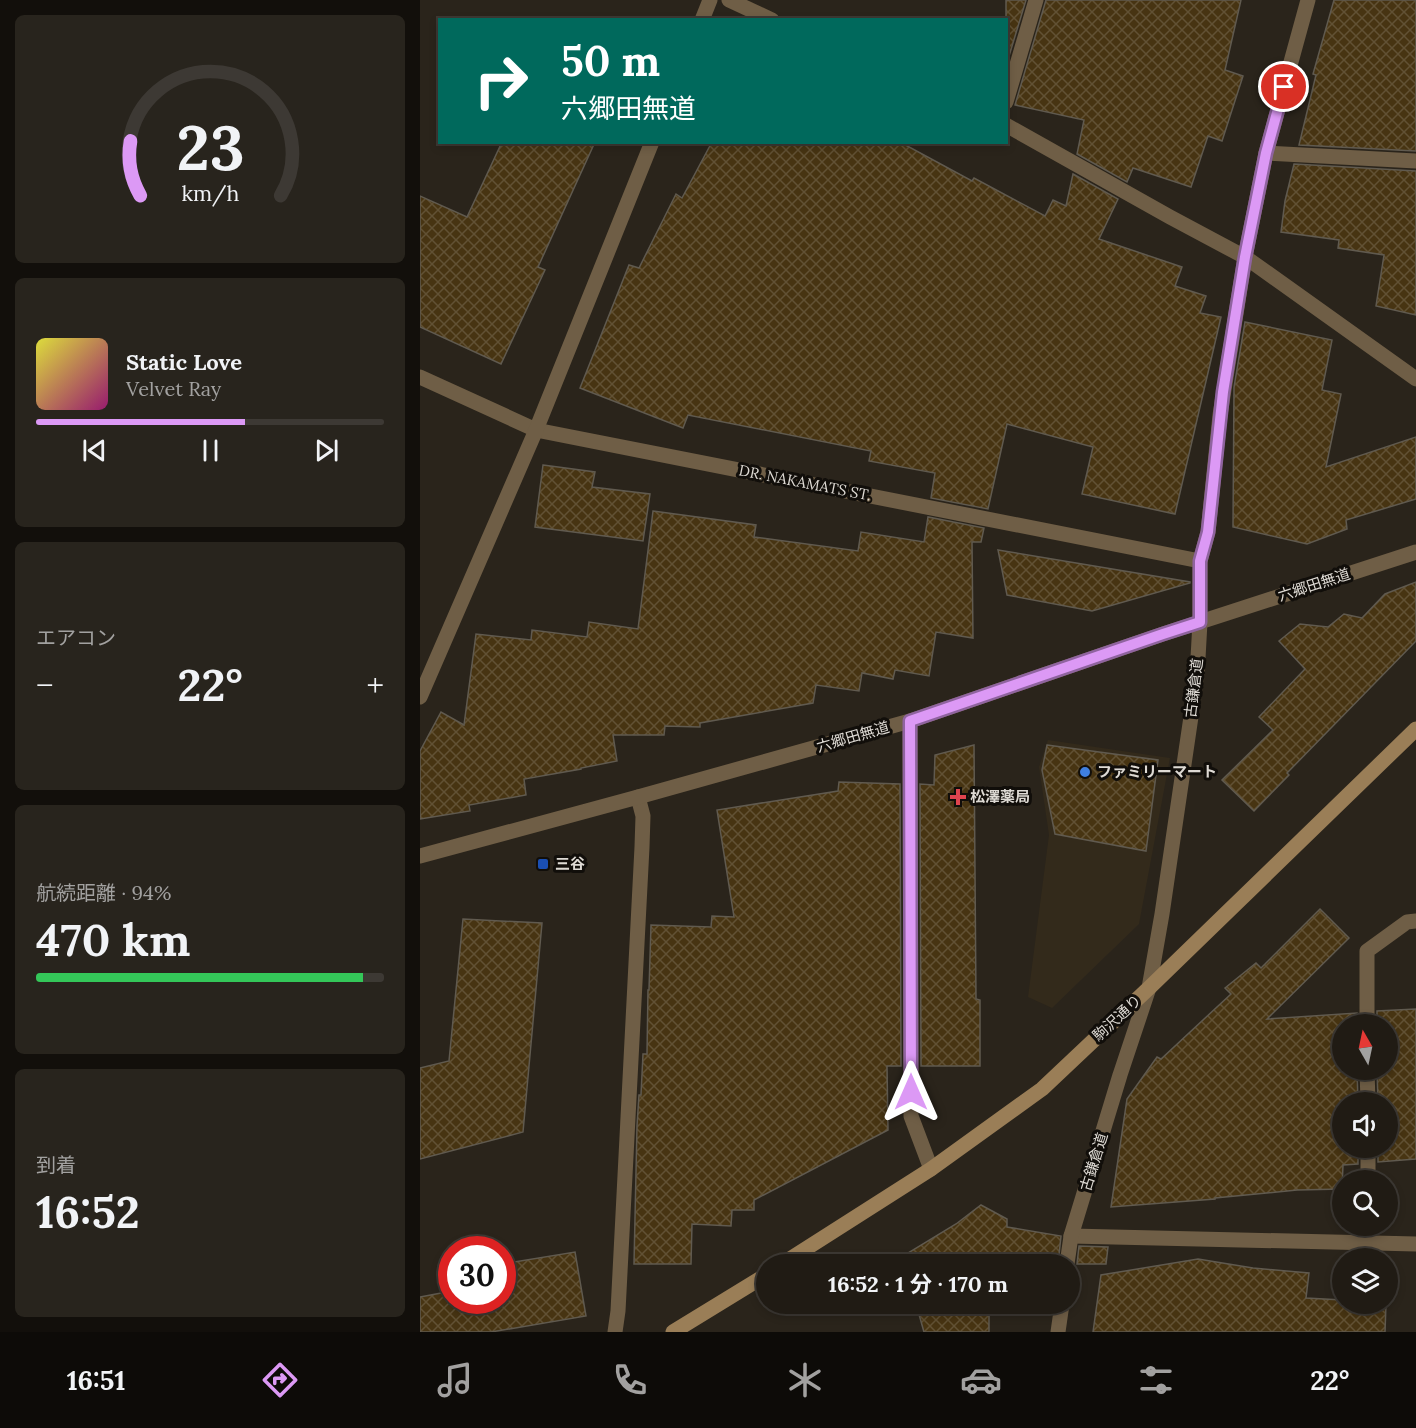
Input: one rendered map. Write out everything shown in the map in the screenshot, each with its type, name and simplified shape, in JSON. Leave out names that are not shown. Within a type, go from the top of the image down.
[{"type":"main road","name":"駒沢通り","points":[[798,1254],[931,1169],[1042,1089],[1416,729]]},
{"type":"main road","points":[[673,1332],[756,1281]]},
{"type":"street","points":[[703,18],[710,0]]},
{"type":"street","points":[[729,0],[768,18]]},
{"type":"street","points":[[1008,95],[1036,0]]},
{"type":"street","name":"古鎌倉道","points":[[1068,1254],[1071,1236],[1149,988],[1197,676],[1200,561],[1208,532],[1220,415],[1245,257],[1266,153],[1308,0]]},
{"type":"street","points":[[1008,126],[1245,257],[1416,379]]},
{"type":"street","points":[[420,697],[536,430],[651,144]]},
{"type":"street","points":[[1266,153],[1416,161]]},
{"type":"street","name":"DR. NAKAMATS ST.","points":[[420,377],[536,430],[1200,561]]},
{"type":"street","name":"六郷田無道","points":[[420,856],[638,798],[910,721],[1163,634],[1416,552]]},
{"type":"street","points":[[910,721],[911,1116],[931,1169]]},
{"type":"street","points":[[615,1332],[618,1311],[642,847],[643,816],[638,798]]},
{"type":"street","points":[[1367,1014],[1367,951],[1407,922],[1416,921]]},
{"type":"street","points":[[1071,1236],[1416,1244]]},
{"type":"street","points":[[1368,1236],[1368,1243]]},
{"type":"street","points":[[1058,1332],[1061,1314]]},
{"type":"shaded area","points":[[1048,740],[1170,758],[1139,924],[1052,1008],[1028,997],[1049,835],[1039,767]]},
{"type":"building","points":[[1006,0],[1026,0],[1008,59],[1008,18],[1006,18]]},
{"type":"building","points":[[1046,0],[1241,0],[1225,70],[1243,76],[1222,141],[1208,136],[1191,187],[1133,168],[1127,182],[1077,154],[1084,120],[1015,105]]},
{"type":"building","points":[[1334,0],[1416,0],[1416,151],[1299,145],[1316,75],[1313,74]]},
{"type":"building","points":[[501,144],[594,144],[538,267],[545,270],[501,364],[420,327],[420,196],[467,217]]},
{"type":"building","points":[[711,144],[904,144],[972,181],[974,178],[1045,216],[1053,200],[1066,206],[1073,174],[1118,199],[1099,239],[1182,267],[1175,286],[1206,296],[1200,313],[1221,317],[1175,514],[1082,494],[1093,447],[1007,424],[988,509],[931,498],[935,473],[869,461],[871,451],[688,415],[683,428],[580,388],[629,265],[639,268],[676,194],[682,198]]},
{"type":"building","points":[[1294,164],[1416,171],[1416,315],[1376,306],[1384,255],[1338,248],[1339,240],[1281,232],[1285,201]]},
{"type":"building","points":[[1245,322],[1332,340],[1322,390],[1341,394],[1326,467],[1416,437],[1416,499],[1346,520],[1347,529],[1307,544],[1233,527],[1234,387]]},
{"type":"building","points":[[543,465],[595,472],[592,487],[650,494],[643,541],[535,527]]},
{"type":"building","points":[[653,511],[756,525],[754,537],[858,551],[861,532],[924,542],[928,517],[984,528],[981,542],[972,542],[973,638],[936,632],[929,676],[895,670],[893,679],[862,673],[859,691],[816,685],[813,703],[700,723],[700,727],[665,726],[664,735],[613,735],[617,761],[524,779],[526,795],[469,805],[470,811],[420,819],[420,751],[441,712],[464,725],[476,634],[531,640],[532,630],[587,637],[589,622],[638,629]]},
{"type":"building","points":[[998,550],[1190,583],[1092,611],[1007,595]]},
{"type":"building","points":[[1416,582],[1416,641],[1287,773],[1289,775],[1254,811],[1222,780],[1273,730],[1259,717],[1305,669],[1279,641],[1300,624],[1328,627],[1344,614],[1362,618],[1385,594]]},
{"type":"building","points":[[974,745],[976,999],[980,1000],[980,1066],[921,1066],[920,784],[934,785],[935,755]]},
{"type":"building","points":[[1047,745],[1158,760],[1146,851],[1055,834],[1042,770]]},
{"type":"building","points":[[839,782],[900,784],[901,1066],[887,1066],[888,1130],[754,1200],[754,1210],[732,1210],[731,1226],[692,1224],[691,1264],[634,1264],[637,1126],[643,1054],[647,1054],[651,925],[711,927],[712,916],[734,917],[717,810],[838,791]]},
{"type":"building","points":[[1320,909],[1349,938],[1267,1019],[1332,1015],[1332,1080],[1357,1080],[1358,1092],[1332,1092],[1332,1158],[1358,1158],[1358,1164],[1343,1165],[1343,1170],[1332,1170],[1332,1189],[1297,1190],[1111,1207],[1127,1099],[1157,1057],[1161,1059],[1231,994],[1225,988],[1256,963],[1261,968]]},
{"type":"building","points":[[463,919],[542,923],[523,1132],[420,1159],[420,1068],[449,1061]]},
{"type":"building","points":[[1416,1009],[1416,1159],[1378,1162],[1378,1158],[1398,1158],[1398,1092],[1378,1092],[1377,1080],[1398,1080],[1398,1014],[1377,1014],[1377,1011]]},
{"type":"building","points":[[981,1205],[1007,1219],[1007,1227],[1061,1236],[1059,1254],[906,1254],[956,1224]]},
{"type":"building","points":[[1079,1246],[1108,1247],[1106,1264],[1080,1264],[1080,1254],[1078,1254]]},
{"type":"building","points":[[575,1252],[586,1316],[491,1332],[420,1332],[420,1297],[438,1294],[438,1314],[516,1314],[516,1262]]},
{"type":"building","points":[[1198,1259],[1253,1268],[1309,1273],[1306,1298],[1332,1299],[1332,1314],[1386,1314],[1385,1332],[1093,1332],[1101,1275]]},
{"type":"building","points":[[919,1314],[989,1314],[989,1332],[924,1332]]},
{"type":"place","name":"ファミリーマート","points":[[1085,772]]},
{"type":"place","name":"松澤薬局","points":[[958,797]]},
{"type":"place","name":"三谷","points":[[543,864]]},
{"type":"route","points":[[911,1092],[910,721],[1200,622],[1200,561],[1208,532],[1223,392],[1245,257],[1266,153],[1284,87]]}]
